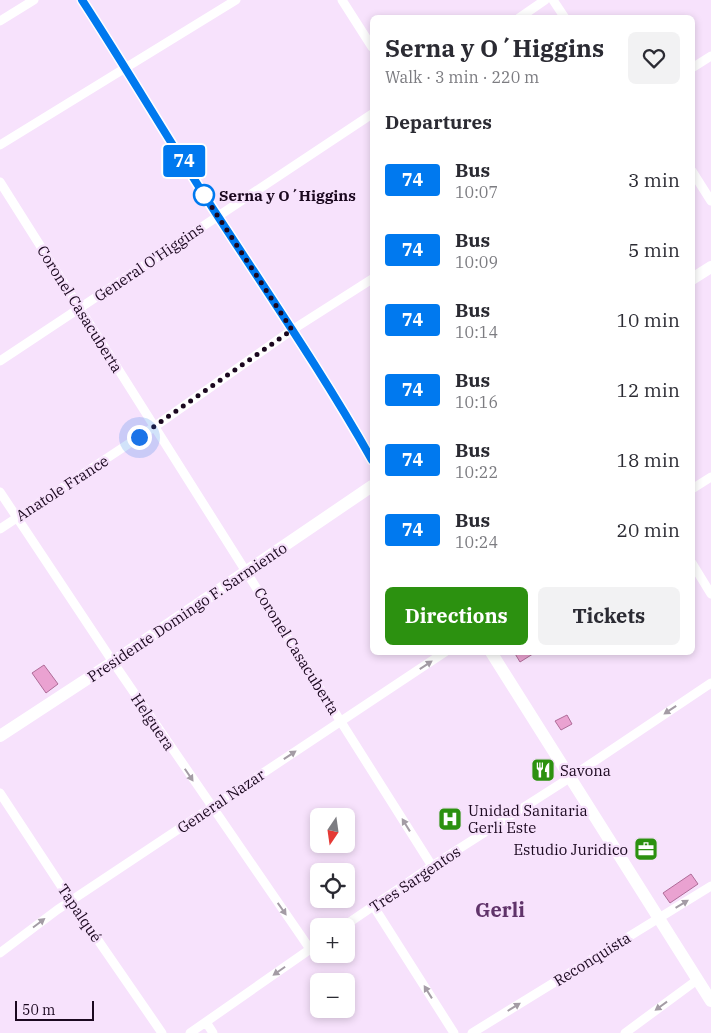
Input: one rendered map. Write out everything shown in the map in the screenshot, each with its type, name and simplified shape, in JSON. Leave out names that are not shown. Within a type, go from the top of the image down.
[{"type":"street","points":[[0,22],[34,0]]},
{"type":"street","points":[[82,0],[292,330],[370,457]]},
{"type":"street","points":[[0,145],[236,0]]},
{"type":"street","points":[[342,0],[370,45]]},
{"type":"street","points":[[523,15],[545,0]]},
{"type":"street","points":[[553,0],[563,15]]},
{"type":"street","points":[[695,66],[711,56]]},
{"type":"street","name":"General O'Higgins","points":[[0,361],[370,115]]},
{"type":"street","points":[[695,176],[711,201]]},
{"type":"street","name":"Coronel Casacuberta","points":[[0,182],[432,866]]},
{"type":"street","points":[[695,277],[711,267]]},
{"type":"street","name":"Anatole France","points":[[0,529],[154,427],[292,330],[370,279]]},
{"type":"street","points":[[695,487],[711,477]]},
{"type":"street","name":"Presidente Domingo F. Sarmiento","points":[[0,736],[247,572],[370,487]]},
{"type":"street","name":"Helguera","points":[[0,492],[211,808],[310,949]]},
{"type":"street","points":[[695,568],[711,594]]},
{"type":"street","name":"General Nazar","points":[[0,953],[71,901],[440,655]]},
{"type":"street","points":[[493,655],[711,1001]]},
{"type":"street","name":"Tres Sargentos","points":[[355,919],[432,866],[711,684]]},
{"type":"street","name":"Tapalqué","points":[[0,793],[71,901],[162,1033]]},
{"type":"street","name":"Reconquista","points":[[472,1033],[711,886]]},
{"type":"street","points":[[374,907],[454,1033]]},
{"type":"street","points":[[190,1033],[310,949]]},
{"type":"street","points":[[625,1033],[697,980]]},
{"type":"street","points":[[206,1022],[212,1033]]},
{"type":"building","points":[[516,655],[531,655],[520,662]]},
{"type":"building","points":[[44,665],[58,684],[46,693],[32,673]]},
{"type":"building","points":[[567,715],[572,724],[561,730],[555,721]]},
{"type":"building","name":"Estudio Juridico","points":[[651,839],[657,848],[641,859],[635,850]]},
{"type":"building","points":[[691,874],[698,884],[670,903],[663,893]]},
{"type":"bus line","name":"74","points":[[82,0],[292,330],[370,456]]},
{"type":"place","name":"Serna y O´Higgins","points":[[204,195]]},
{"type":"place","name":"Savona","points":[[543,770]]},
{"type":"place","name":"Unidad Sanitaria Gerli Este","points":[[450,819]]},
{"type":"place","name":"Estudio Juridico","points":[[646,849]]},
{"type":"district","name":"Gerli","points":[[500,909]]},
{"type":"route","points":[[139,437],[292,330],[204,195]]}]
